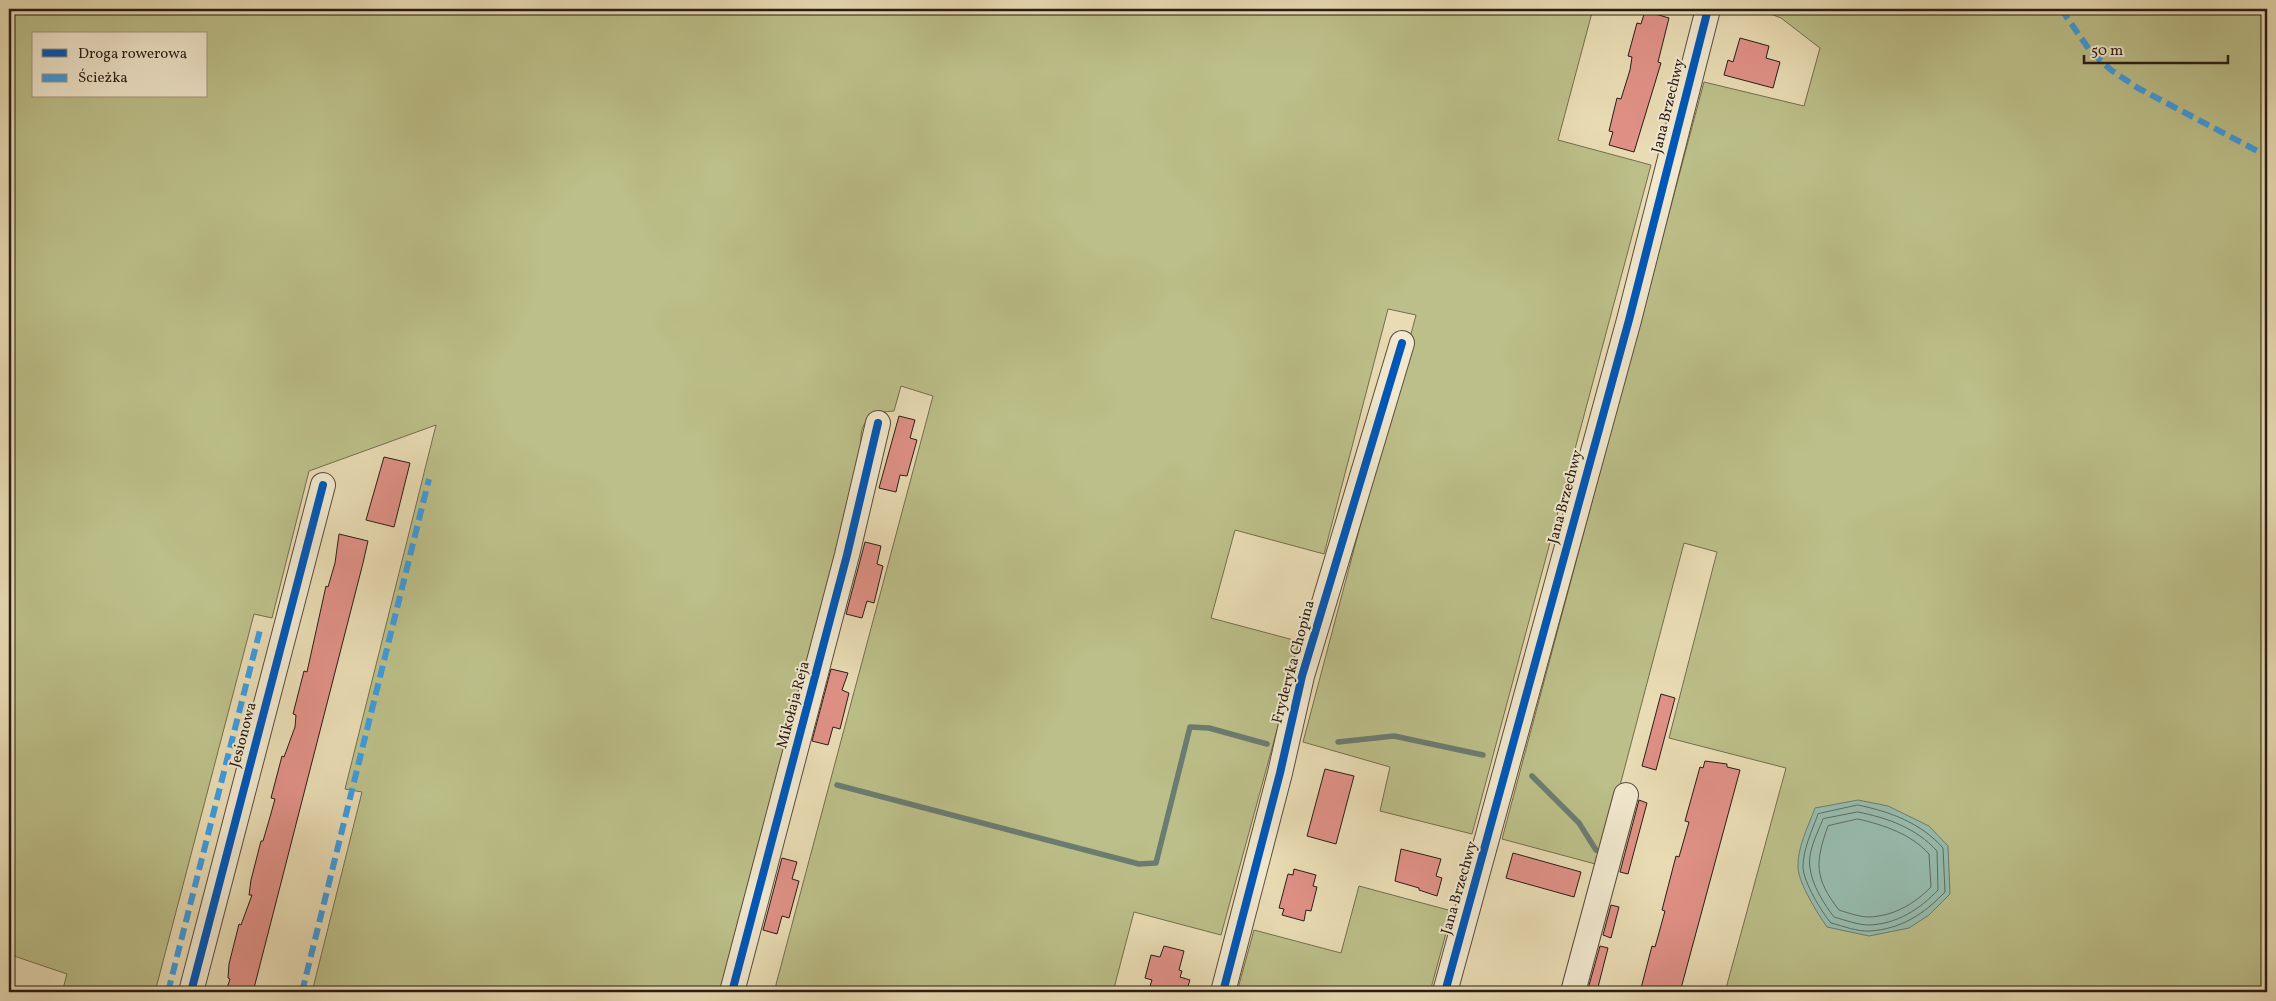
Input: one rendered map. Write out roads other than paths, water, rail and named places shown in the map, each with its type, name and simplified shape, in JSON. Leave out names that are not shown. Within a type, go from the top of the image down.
[{"type":"street","name":"Jana Brzechwy","points":[[1445,992],[1629,320],[1708,9]]},
{"type":"street","name":"Fryderyka Chopina","points":[[1223,992],[1280,773],[1302,676],[1402,343]]},
{"type":"street","name":"Mikołaja Reja","points":[[732,992],[845,565],[878,423]]},
{"type":"street","name":"Jesionowa","points":[[191,992],[323,485]]},
{"type":"street","points":[[1573,992],[1626,795]]},
{"type":"water","points":[[1858,800],[1888,806],[1929,826],[1948,846],[1950,894],[1929,915],[1909,928],[1869,936],[1827,927],[1814,907],[1799,875],[1799,853],[1815,808]]},
{"type":"waterway","points":[[837,785],[1139,864],[1156,863],[1190,727],[1209,728],[1267,744]]},
{"type":"waterway","points":[[1338,742],[1394,736],[1483,755]]},
{"type":"waterway","points":[[1532,776],[1579,823],[1596,850]]}]
